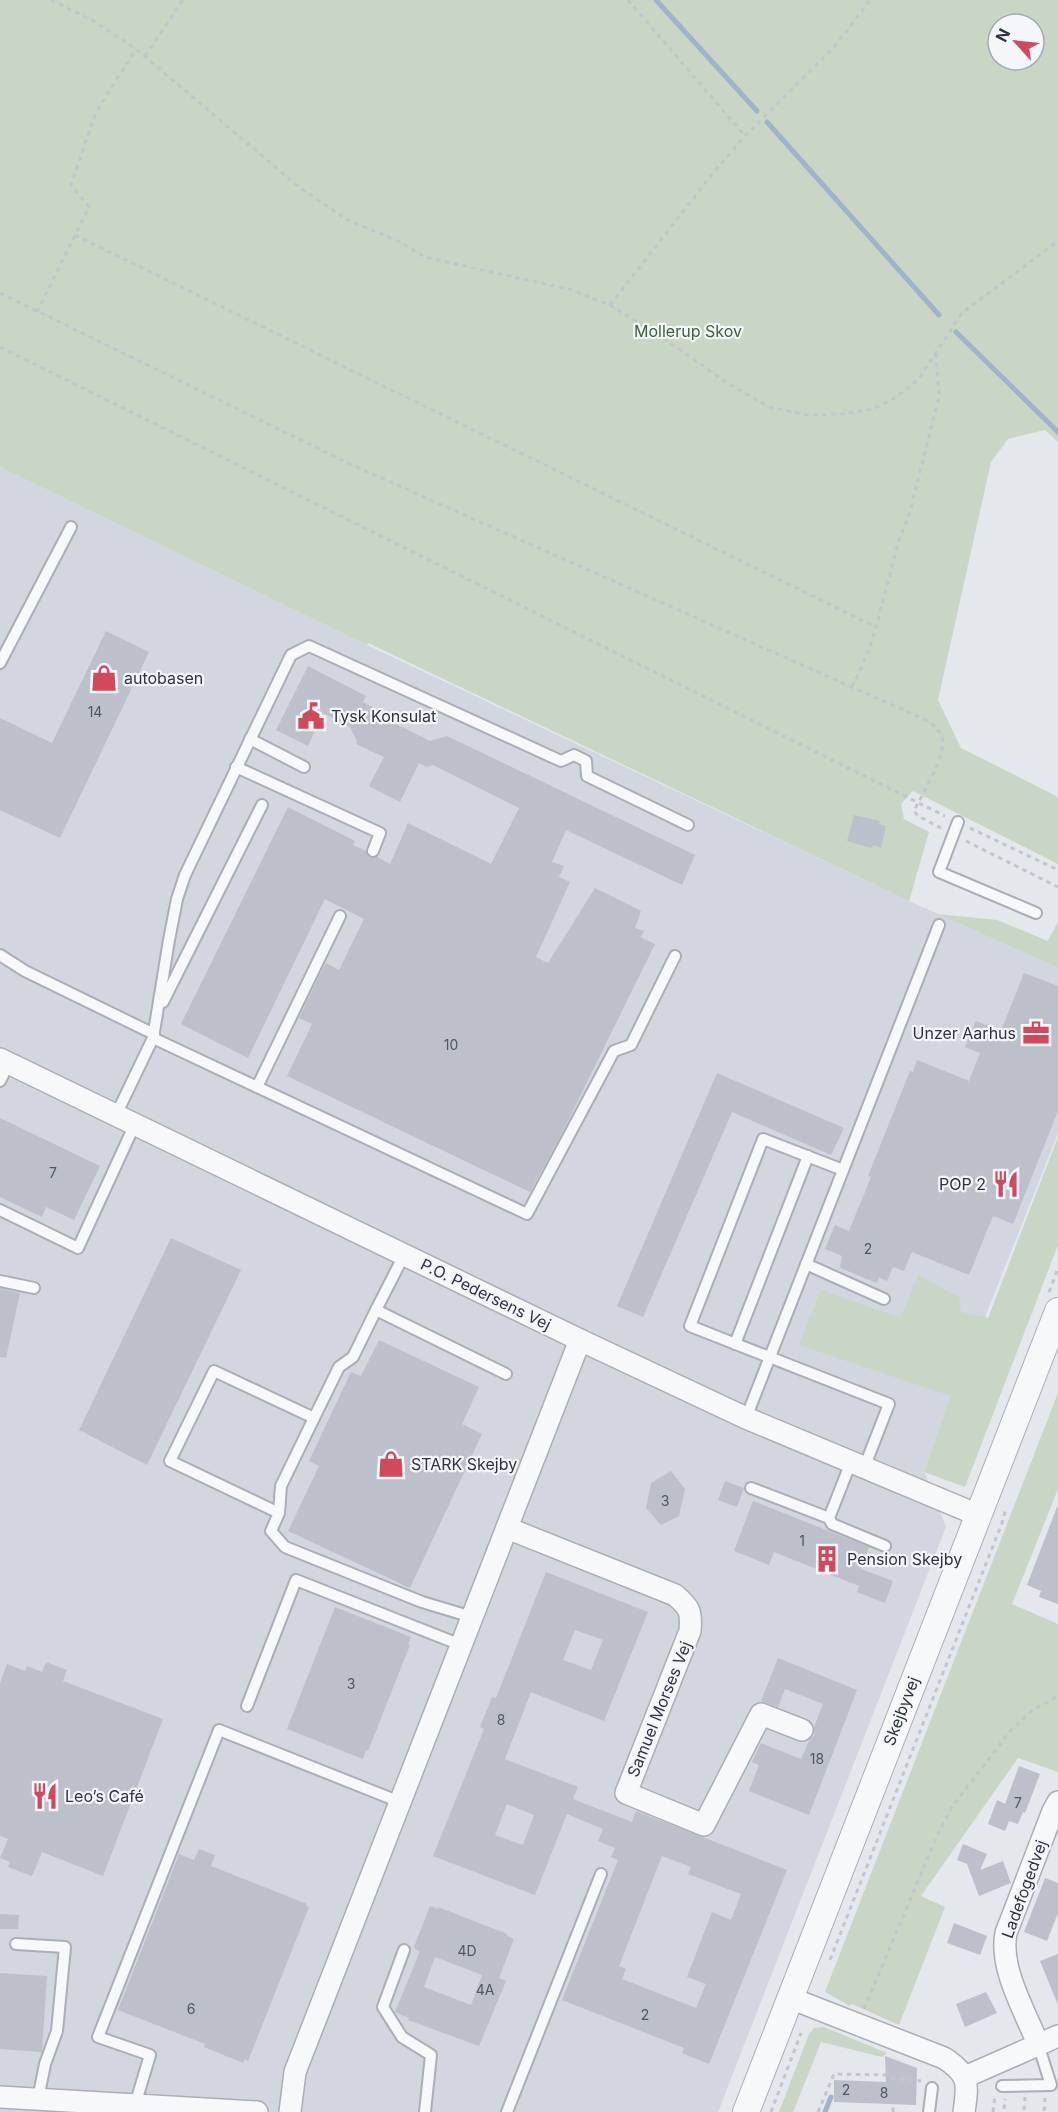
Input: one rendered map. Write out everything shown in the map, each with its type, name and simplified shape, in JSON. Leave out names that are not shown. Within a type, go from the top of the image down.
[{"type":"street","name":"P.O. Pedersens Vej","points":[[3,1067],[126,1120],[746,1418],[978,1515]]},
{"type":"street","name":"Skejbyvej","points":[[746,2112],[978,1515],[1056,1321]]},
{"type":"street","points":[[290,2112],[295,2072],[580,1340]]},
{"type":"street","name":"Samuel Morses Vej","points":[[507,1528],[675,1594],[687,1605],[692,1617],[690,1631],[626,1793],[704,1825],[761,1714],[802,1730]]},
{"type":"street","name":"Ladefogedvej","points":[[1038,2044],[1005,1963],[1003,1947],[1006,1933],[1058,1802]]},
{"type":"street","points":[[790,1998],[944,2058],[958,2067],[968,2087],[964,2112]]},
{"type":"street","points":[[965,2077],[1058,2036]]},
{"type":"street","points":[[0,2097],[40,2104],[135,2105],[257,2112]]},
{"type":"lane","points":[[0,663],[71,527]]},
{"type":"lane","points":[[0,1210],[78,1248],[126,1120],[154,1036],[177,899],[184,875],[291,655],[309,646],[561,761],[574,755],[586,761],[586,776],[688,825]]},
{"type":"lane","points":[[250,739],[304,767]]},
{"type":"lane","points":[[236,766],[380,833],[373,851]]},
{"type":"lane","points":[[157,1013],[262,806]]},
{"type":"lane","points":[[958,822],[939,872],[1036,913]]},
{"type":"lane","points":[[257,1087],[340,916]]},
{"type":"lane","points":[[746,1418],[939,925]]},
{"type":"lane","points":[[0,955],[25,971],[257,1087],[526,1214],[615,1052],[631,1045],[675,956]]},
{"type":"lane","points":[[828,1518],[889,1404],[690,1326],[763,1138],[843,1170]]},
{"type":"lane","points":[[735,1344],[808,1156]]},
{"type":"lane","points":[[404,1255],[353,1357],[339,1367],[281,1486],[279,1513],[271,1531],[285,1547],[422,1602],[472,1617]]},
{"type":"lane","points":[[806,1264],[884,1299]]},
{"type":"lane","points":[[0,1281],[34,1288]]},
{"type":"lane","points":[[376,1310],[506,1374]]},
{"type":"lane","points":[[279,1513],[170,1461],[214,1371],[314,1418]]},
{"type":"lane","points":[[751,1488],[828,1518],[832,1524],[885,1546]]},
{"type":"lane","points":[[247,1706],[296,1580],[461,1645]]},
{"type":"lane","points":[[135,2105],[150,2055],[98,2037],[219,1730],[400,1802]]},
{"type":"lane","points":[[507,2112],[601,1874]]},
{"type":"lane","points":[[16,1944],[65,1947],[57,2031],[45,2064],[40,2104]]},
{"type":"lane","points":[[404,1950],[383,2007],[402,2037],[431,2055],[425,2112]]},
{"type":"lane","points":[[1003,2090],[1051,2085],[1038,2044]]},
{"type":"lane","points":[[928,2085],[929,2112]]},
{"type":"path","points":[[51,0],[97,24],[145,56],[300,188],[348,220],[398,241],[426,257],[572,290],[610,305],[663,338],[729,384],[769,407],[809,415],[843,414],[873,408],[893,399],[918,380],[962,313],[1058,242]]},
{"type":"path","points":[[145,56],[183,0]]},
{"type":"path","points":[[628,0],[746,136]]},
{"type":"path","points":[[610,305],[713,173],[746,136],[836,45],[870,0]]},
{"type":"path","points":[[37,312],[89,207],[71,185],[96,112],[136,50]]},
{"type":"path","points":[[75,235],[876,627]]},
{"type":"path","points":[[0,292],[352,465],[927,720],[937,728],[942,737],[942,746],[940,757],[914,812],[1058,887]]},
{"type":"path","points":[[0,347],[918,803],[1058,870]]},
{"type":"path","points":[[852,687],[869,650],[876,627],[899,540],[909,515],[939,397],[936,352]]},
{"type":"path","points":[[862,2013],[937,1836],[952,1807],[1010,1731],[1033,1710],[1058,1696]]},
{"type":"path","points":[[818,2112],[834,2074],[886,2075],[894,2081],[928,2085]]},
{"type":"path","points":[[1003,2090],[1004,2109]]},
{"type":"path","points":[[1024,2110],[1025,2097]]},
{"type":"path","points":[[1044,2111],[1045,2098]]},
{"type":"path","points":[[893,2105],[893,2112]]},
{"type":"shaded area","points":[[0,467],[367,645],[909,901],[1058,968],[1058,1133],[924,1471],[946,1527],[718,2112],[0,2112]]},
{"type":"green space","name":"Mollerup Skov","points":[[0,0],[1058,0],[1058,442],[1045,430],[1008,439],[991,462],[938,700],[961,748],[1058,797],[1058,864],[913,791],[901,804],[904,819],[929,832],[909,901],[368,643],[367,645],[0,467]]},
{"type":"green space","points":[[938,914],[997,920],[1048,941],[1058,922],[1058,968]]},
{"type":"green space","points":[[1058,1137],[1058,1245],[965,1487],[924,1472],[951,1396],[799,1345],[821,1290],[901,1318],[918,1275],[959,1297],[961,1312],[988,1318]]},
{"type":"green space","points":[[1058,1393],[1058,1489],[1012,1604],[1058,1624],[1058,1772],[1018,1758],[921,1896],[945,1907],[899,2025],[852,2004],[850,2006],[825,1992]]},
{"type":"green space","points":[[824,2027],[887,2053],[882,2057],[821,2042],[793,2112],[779,2112],[809,2034],[814,2028]]},
{"type":"building","points":[[106,631],[149,652],[60,838],[0,810],[0,718],[52,743]]},
{"type":"building","points":[[308,666],[366,696],[363,702],[372,707],[374,713],[430,741],[447,736],[695,855],[682,885],[566,830],[552,862],[564,866],[559,877],[570,882],[536,957],[548,963],[595,888],[641,911],[635,928],[644,931],[641,937],[655,944],[560,1137],[530,1192],[287,1076],[312,1024],[299,1018],[320,974],[326,963],[339,970],[364,919],[325,899],[248,1058],[181,1024],[288,807],[355,841],[353,845],[366,851],[370,858],[377,857],[390,864],[408,823],[491,864],[519,808],[433,765],[427,767],[419,763],[400,802],[369,786],[384,757],[356,744],[357,741],[350,727],[323,713],[308,746],[276,730]]},
{"type":"building","points":[[854,815],[880,821],[879,824],[886,826],[881,848],[873,845],[872,848],[847,841]]},
{"type":"building","name":"POP 2","points":[[1024,973],[1058,986],[1058,1111],[1013,1224],[993,1216],[969,1275],[912,1252],[904,1271],[893,1267],[887,1281],[879,1277],[877,1283],[840,1268],[842,1256],[825,1249],[835,1225],[849,1231],[871,1177],[868,1176],[910,1071],[913,1072],[917,1060],[969,1081],[980,1053],[965,1047],[976,1021],[1001,1031]]},
{"type":"building","points":[[717,1073],[844,1128],[831,1155],[732,1112],[643,1317],[617,1306]]},
{"type":"building","points":[[0,1118],[100,1166],[74,1220],[46,1207],[42,1217],[0,1197]]},
{"type":"building","points":[[171,1238],[241,1270],[147,1465],[79,1430]]},
{"type":"building","points":[[0,1289],[20,1293],[6,1358],[0,1357]]},
{"type":"building","name":"STARK Skejby","points":[[379,1340],[479,1387],[462,1424],[482,1434],[410,1588],[288,1531],[319,1466],[309,1461],[351,1372],[361,1376]]},
{"type":"building","points":[[671,1471],[685,1489],[679,1516],[661,1525],[646,1508],[651,1483]]},
{"type":"building","points":[[725,1481],[744,1488],[737,1507],[718,1500]]},
{"type":"building","name":"Pension Skejby","points":[[753,1501],[869,1547],[861,1569],[893,1581],[885,1603],[857,1592],[859,1586],[774,1552],[769,1565],[734,1551]]},
{"type":"building","points":[[1057,1507],[1058,1604],[1039,1597],[1041,1591],[1027,1585]]},
{"type":"building","points":[[546,1572],[648,1612],[604,1721],[531,1692],[505,1759],[578,1787],[573,1799],[632,1822],[636,1811],[787,1870],[709,2064],[682,2053],[684,2048],[562,2000],[618,1860],[611,1857],[615,1848],[598,1841],[603,1829],[567,1814],[535,1895],[433,1856],[484,1729],[480,1727],[492,1697],[496,1698]],"holes":[[[575,1630],[603,1640],[591,1670],[563,1660]],[[507,1804],[534,1815],[523,1845],[495,1835]],[[662,1856],[691,1867],[688,1874],[741,1894],[731,1920],[712,1912],[687,1977],[706,1984],[696,2008],[622,1979],[626,1969],[619,1966]]]},
{"type":"building","points":[[335,1607],[411,1637],[408,1644],[410,1645],[363,1759],[287,1729]]},
{"type":"building","points":[[778,1658],[857,1690],[809,1815],[749,1791],[759,1765],[752,1762],[761,1743],[801,1759],[814,1735],[814,1727],[823,1704],[785,1689],[778,1707],[761,1701]]},
{"type":"building","points":[[46,1662],[67,1670],[63,1681],[163,1719],[103,1876],[42,1852],[32,1876],[8,1867],[10,1862],[0,1858],[8,1839],[0,1836],[0,1683],[7,1664],[25,1671],[27,1666],[42,1672]]},
{"type":"building","points":[[1019,1766],[1040,1774],[1025,1813],[1023,1812],[1018,1824],[1009,1821],[1005,1831],[988,1824],[997,1800],[1005,1804]]},
{"type":"building","points":[[963,1844],[987,1854],[980,1870],[1003,1861],[1011,1883],[979,1896],[967,1864],[957,1860]]},
{"type":"building","points":[[199,1849],[215,1855],[211,1866],[307,1904],[306,1906],[309,1907],[248,2061],[245,2059],[243,2063],[204,2047],[205,2044],[118,2010],[179,1854],[194,1860]]},
{"type":"building","points":[[1045,1878],[1058,1883],[1058,1913],[1047,1941],[1024,1932]]},
{"type":"building","points":[[430,1906],[507,1934],[514,1939],[499,1978],[506,1981],[479,2046],[408,2020],[409,2018],[395,2012],[420,1951],[414,1947]],"holes":[[[435,1957],[482,1975],[471,2005],[424,1987]]]},
{"type":"building","points":[[0,1914],[19,1915],[18,1929],[0,1929]]},
{"type":"building","points":[[954,1923],[987,1936],[980,1955],[947,1943]]},
{"type":"building","points":[[1058,1954],[1058,2005],[1040,1961]]},
{"type":"building","points":[[0,1973],[47,1976],[42,2052],[0,2049]]},
{"type":"building","points":[[986,1992],[997,2013],[965,2027],[956,2004]]},
{"type":"building","points":[[885,2056],[917,2068],[916,2105],[834,2102],[834,2080],[886,2082]]},
{"type":"waterway","points":[[656,0],[757,111]]},
{"type":"waterway","points":[[767,122],[939,315]]},
{"type":"waterway","points":[[956,332],[1058,432]]},
{"type":"waterway","points":[[825,2112],[831,2097]]},
{"type":"place","name":"autobasen","points":[[104,678]]},
{"type":"place","name":"Tysk Konsulat","points":[[311,716]]},
{"type":"place","name":"Unzer Aarhus","points":[[1036,1033]]},
{"type":"place","name":"POP 2","points":[[1006,1184]]},
{"type":"place","name":"STARK Skejby","points":[[391,1464]]},
{"type":"place","name":"Pension Skejby","points":[[827,1559]]},
{"type":"place","name":"Leo’s Café","points":[[45,1796]]}]
